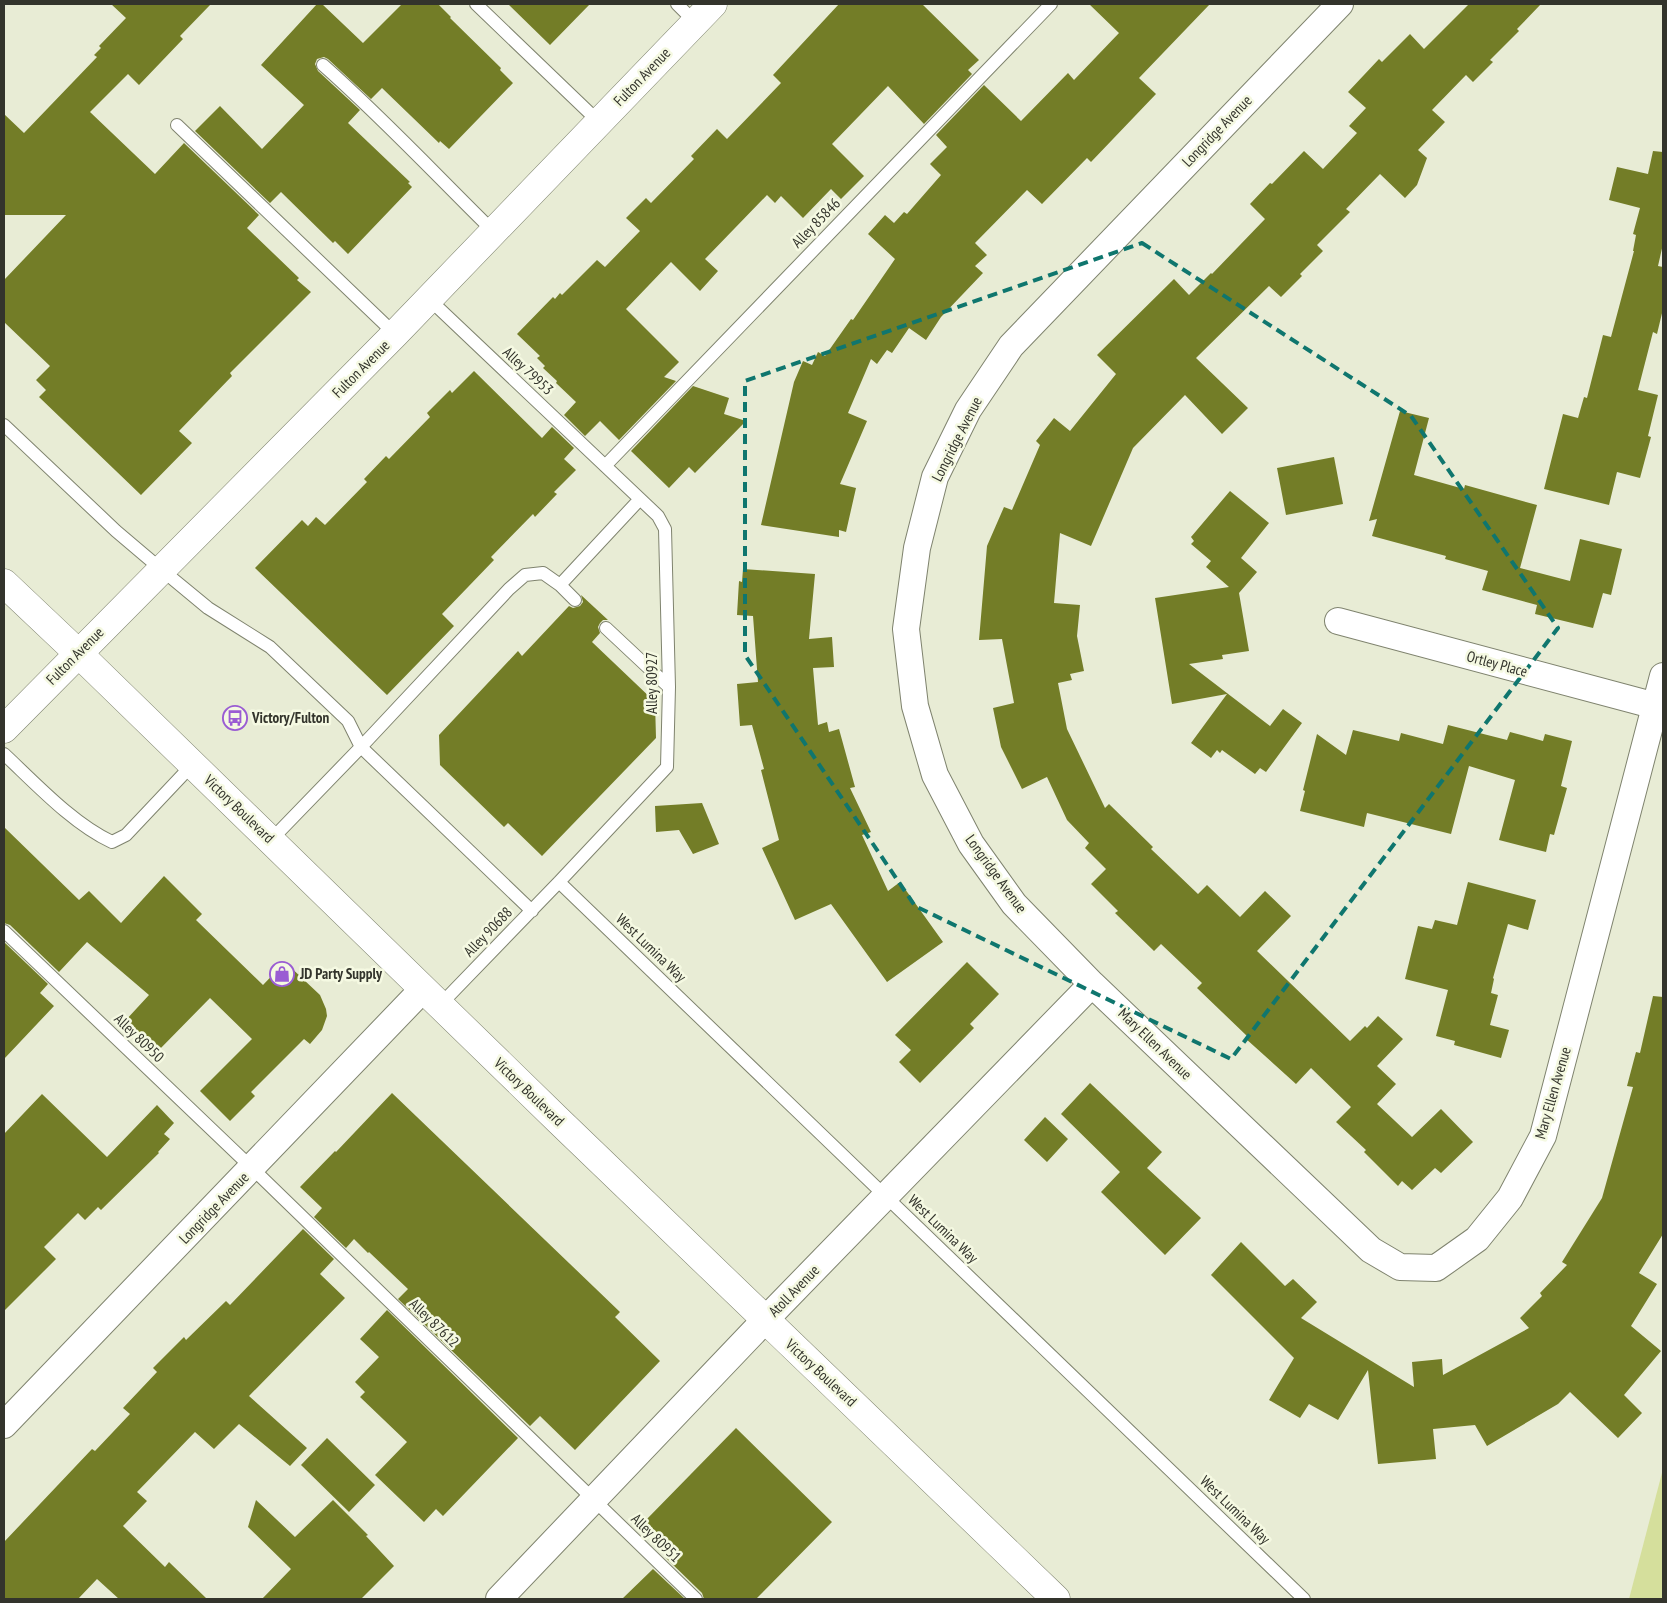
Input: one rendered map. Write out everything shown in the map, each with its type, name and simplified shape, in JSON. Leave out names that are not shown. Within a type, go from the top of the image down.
[{"type":"main road","name":"Fulton Avenue","points":[[4,729],[396,334],[598,122],[695,10]]},
{"type":"main road","name":"Victory Boulevard","points":[[4,583],[1056,1599]]},
{"type":"street","name":"Longridge Avenue","points":[[1092,984],[1014,904],[971,844],[935,775],[915,706],[906,629],[917,548],[935,477],[968,410],[1010,346],[1340,4]]},
{"type":"street","name":"Ortley Place","points":[[1338,621],[1656,706]]},
{"type":"street","name":"Mary Ellen Avenue","points":[[1092,984],[1371,1250],[1400,1267],[1436,1268],[1477,1239],[1510,1198],[1543,1136],[1663,676]]},
{"type":"street","name":"Atoll Avenue","points":[[498,1599],[1092,984]]},
{"type":"street","name":"Longridge Avenue","points":[[4,1425],[252,1168],[432,997]]},
{"type":"lane","points":[[476,4],[598,122]]},
{"type":"lane","name":"Alley 85846","points":[[605,466],[1050,4]]},
{"type":"lane","points":[[323,65],[414,151],[494,232]]},
{"type":"lane","points":[[177,126],[396,334]]},
{"type":"lane","name":"Alley 79953","points":[[429,299],[605,466]]},
{"type":"lane","points":[[4,426],[116,531],[162,570],[208,608],[270,647],[348,722],[360,747],[532,910]]},
{"type":"lane","name":"Alley 80927","points":[[559,882],[667,767],[669,687],[665,529],[658,516],[605,466]]},
{"type":"lane","points":[[560,585],[640,499]]},
{"type":"lane","points":[[271,840],[509,589],[525,575],[543,573],[560,585],[575,600]]},
{"type":"lane","points":[[606,628],[669,687]]},
{"type":"lane","points":[[4,754],[71,814],[97,835],[112,842],[126,835],[193,764]]},
{"type":"lane","name":"Alley 90688","points":[[432,997],[532,910],[559,882]]},
{"type":"lane","name":"West Lumina Way","points":[[559,882],[1304,1599]]},
{"type":"lane","name":"Alley 80950","points":[[4,931],[252,1168]]},
{"type":"lane","name":"Alley 87612","points":[[252,1168],[594,1501]]},
{"type":"lane","name":"Alley 80951","points":[[594,1501],[696,1599]]},
{"type":"highlighted area","points":[[1142,243],[1411,416],[1558,628],[1231,1059],[915,906],[745,655],[745,381]]},
{"type":"green space","points":[[1663,1469],[1663,1599],[1629,1599]]},
{"type":"building","points":[[111,4],[211,4],[180,36],[183,39],[139,85],[128,74],[90,112],[155,174],[184,143],[259,215],[247,228],[311,292],[230,373],[232,376],[179,431],[192,443],[141,495],[39,397],[46,390],[36,380],[50,366],[4,322],[4,280],[66,215],[4,215],[4,114],[24,133],[97,57],[94,55],[101,48],[99,46],[126,18]]},
{"type":"building","points":[[317,4],[322,4],[363,43],[402,4],[438,4],[501,68],[500,70],[513,83],[449,149],[440,141],[439,143],[382,88],[371,99],[328,59],[324,57],[317,59],[315,64],[318,71],[360,110],[348,123],[410,182],[408,183],[412,187],[348,254],[335,241],[333,243],[281,192],[270,203],[195,131],[220,106],[262,149],[304,105],[261,65]]},
{"type":"building","points":[[508,4],[590,4],[550,45]]},
{"type":"building","points":[[839,4],[922,4],[979,60],[968,70],[972,74],[924,124],[888,86],[832,144],[864,176],[841,199],[831,189],[803,218],[781,196],[775,203],[767,195],[705,259],[718,271],[700,291],[671,262],[626,309],[679,362],[664,377],[676,381],[619,440],[600,421],[585,436],[564,415],[576,402],[543,368],[545,366],[537,358],[540,356],[517,334],[553,297],[555,299],[560,293],[562,295],[597,260],[605,267],[640,231],[626,218],[646,198],[651,203],[694,159],[691,156],[717,129],[727,139],[781,83],[773,75]]},
{"type":"building","points":[[1089,4],[1210,4],[1139,78],[1156,94],[1091,162],[1087,158],[1042,204],[1027,190],[975,243],[987,255],[975,266],[983,273],[941,317],[926,340],[909,328],[892,353],[887,350],[877,364],[871,359],[848,413],[867,421],[840,484],[856,488],[846,532],[839,530],[839,537],[761,525],[794,382],[803,361],[812,365],[818,352],[825,356],[851,319],[853,320],[895,259],[868,234],[885,215],[894,223],[904,212],[907,214],[941,175],[930,164],[947,147],[936,135],[984,85],[1021,121],[1068,73],[1074,80],[1119,33]]},
{"type":"building","points":[[1469,4],[1541,4],[1517,29],[1519,31],[1490,60],[1493,62],[1473,82],[1466,75],[1432,110],[1445,122],[1418,150],[1427,158],[1417,185],[1405,198],[1380,174],[1346,209],[1350,212],[1317,245],[1323,251],[1281,297],[1269,286],[1196,358],[1248,408],[1222,434],[1185,395],[1133,448],[1091,546],[1060,533],[1054,603],[1080,605],[1077,636],[1084,671],[1070,674],[1072,680],[1058,683],[1067,729],[1105,808],[1109,804],[1153,847],[1151,849],[1198,894],[1207,885],[1240,917],[1265,891],[1291,916],[1257,951],[1350,1041],[1365,1026],[1367,1028],[1378,1016],[1403,1039],[1377,1066],[1396,1084],[1377,1104],[1412,1137],[1441,1109],[1473,1142],[1441,1173],[1435,1168],[1412,1190],[1402,1181],[1398,1186],[1364,1152],[1366,1150],[1336,1122],[1351,1107],[1311,1068],[1296,1084],[1245,1038],[1247,1036],[1197,988],[1202,983],[1161,944],[1154,951],[1115,913],[1118,911],[1091,884],[1106,869],[1085,848],[1089,843],[1067,820],[1047,777],[1022,789],[1001,747],[993,708],[1014,703],[1002,639],[979,640],[987,546],[1004,507],[1012,510],[1040,445],[1036,441],[1054,418],[1070,431],[1116,374],[1097,355],[1174,279],[1189,295],[1212,274],[1265,219],[1250,204],[1304,151],[1323,169],[1357,133],[1349,126],[1366,108],[1348,92],[1379,59],[1382,62],[1410,34],[1424,49]]},
{"type":"building","points":[[1653,151],[1663,152],[1663,244],[1658,266],[1663,267],[1663,309],[1657,334],[1653,332],[1638,390],[1658,395],[1648,436],[1651,437],[1640,478],[1617,472],[1609,505],[1544,489],[1563,414],[1578,418],[1584,397],[1587,398],[1603,335],[1611,337],[1634,251],[1636,235],[1633,234],[1640,208],[1609,200],[1617,167],[1648,174]]},
{"type":"building","points":[[474,371],[542,438],[552,427],[574,448],[564,459],[576,470],[554,492],[557,494],[535,517],[533,514],[491,557],[494,560],[442,614],[454,626],[387,695],[255,568],[302,520],[308,526],[316,517],[325,525],[367,482],[364,479],[386,456],[389,459],[430,417],[427,413],[450,390],[452,393]]},
{"type":"building","points":[[693,386],[729,398],[724,414],[746,421],[695,473],[689,467],[669,488],[631,451]]},
{"type":"building","points":[[1400,411],[1429,418],[1414,475],[1464,489],[1465,485],[1537,505],[1520,568],[1570,581],[1580,539],[1622,549],[1611,595],[1603,593],[1593,628],[1535,614],[1537,605],[1482,590],[1488,571],[1445,559],[1446,556],[1372,536],[1377,519],[1369,521]]},
{"type":"building","points":[[1334,457],[1343,504],[1286,515],[1277,468]]},
{"type":"building","points":[[1230,491],[1269,523],[1241,558],[1257,572],[1239,593],[1249,651],[1222,655],[1223,659],[1189,664],[1270,726],[1283,709],[1302,723],[1266,772],[1260,768],[1255,774],[1222,750],[1220,753],[1217,750],[1211,758],[1191,743],[1227,694],[1172,704],[1155,598],[1229,587],[1206,567],[1211,561],[1191,544],[1194,541],[1191,537]]},
{"type":"building","points":[[743,569],[815,574],[809,639],[832,637],[834,667],[813,668],[818,725],[827,722],[829,732],[839,729],[855,787],[850,788],[871,832],[862,835],[888,891],[900,882],[943,942],[887,982],[831,904],[795,920],[762,848],[779,840],[761,770],[764,769],[752,725],[740,726],[737,684],[758,682],[753,616],[737,615],[739,581],[742,582]]},
{"type":"building","points":[[581,595],[608,620],[603,620],[600,623],[598,627],[600,633],[592,642],[655,702],[656,738],[542,856],[508,823],[504,827],[440,765],[439,735],[518,651],[522,656],[569,606],[573,608],[580,606],[583,602]]},
{"type":"building","points":[[1448,725],[1507,740],[1510,732],[1543,741],[1545,734],[1572,741],[1561,786],[1567,788],[1554,835],[1550,834],[1546,852],[1499,840],[1515,780],[1469,766],[1451,834],[1367,813],[1364,827],[1300,811],[1305,791],[1303,790],[1317,734],[1346,755],[1353,730],[1399,741],[1401,733],[1443,744]]},
{"type":"building","points":[[702,803],[719,844],[693,854],[679,830],[656,832],[655,806]]},
{"type":"building","points":[[4,827],[79,900],[89,891],[121,923],[164,876],[202,914],[196,920],[263,985],[285,962],[320,995],[327,1016],[322,1030],[310,1044],[304,1039],[251,1092],[255,1096],[230,1121],[200,1091],[252,1039],[210,998],[157,1052],[125,1021],[149,995],[87,942],[59,972],[10,925],[4,923]]},
{"type":"building","points":[[1468,882],[1536,900],[1528,930],[1508,924],[1493,978],[1491,993],[1498,995],[1490,1025],[1509,1030],[1501,1058],[1454,1045],[1455,1041],[1436,1036],[1448,990],[1405,979],[1418,926],[1432,929],[1435,920],[1457,925]]},
{"type":"building","points":[[4,942],[48,984],[40,993],[54,1006],[4,1059]]},
{"type":"building","points":[[967,962],[999,994],[970,1024],[974,1028],[920,1083],[899,1062],[911,1050],[895,1035]]},
{"type":"building","points":[[1653,996],[1663,997],[1663,1234],[1639,1273],[1657,1284],[1631,1326],[1661,1351],[1624,1395],[1642,1413],[1618,1438],[1570,1392],[1558,1404],[1487,1446],[1475,1425],[1433,1429],[1436,1459],[1378,1464],[1368,1370],[1338,1420],[1309,1404],[1300,1418],[1269,1400],[1294,1358],[1211,1275],[1241,1242],[1285,1286],[1293,1279],[1317,1302],[1301,1318],[1414,1387],[1412,1362],[1442,1359],[1443,1375],[1529,1328],[1520,1318],[1542,1296],[1540,1293],[1567,1265],[1562,1262],[1602,1198],[1633,1087],[1627,1086],[1636,1052],[1640,1053]]},
{"type":"building","points":[[1090,1083],[1162,1152],[1147,1168],[1201,1218],[1165,1255],[1101,1192],[1120,1172],[1061,1114]]},
{"type":"building","points":[[392,1093],[620,1312],[615,1317],[660,1361],[575,1450],[540,1416],[530,1426],[398,1299],[408,1289],[354,1239],[346,1248],[314,1217],[322,1208],[300,1187]]},
{"type":"building","points":[[42,1094],[107,1157],[157,1105],[174,1123],[164,1134],[170,1139],[159,1153],[101,1210],[98,1207],[85,1220],[78,1213],[44,1247],[56,1259],[4,1311],[4,1134]]},
{"type":"building","points":[[1045,1117],[1068,1139],[1047,1162],[1024,1140]]},
{"type":"building","points":[[303,1229],[334,1259],[320,1274],[345,1298],[249,1396],[307,1448],[290,1466],[239,1424],[214,1449],[195,1432],[137,1492],[147,1501],[123,1526],[165,1567],[169,1562],[207,1599],[119,1599],[97,1579],[78,1599],[4,1599],[4,1542],[92,1449],[95,1451],[130,1414],[123,1408],[157,1372],[153,1368],[184,1337],[186,1340],[226,1301],[230,1305]]},
{"type":"building","points":[[387,1310],[518,1438],[443,1516],[436,1509],[424,1522],[375,1475],[407,1442],[360,1397],[365,1392],[355,1382],[379,1357],[360,1339]]},
{"type":"building","points":[[736,1428],[832,1522],[756,1599],[704,1599],[702,1593],[665,1557],[673,1549],[645,1521]]},
{"type":"building","points":[[327,1438],[375,1485],[349,1512],[301,1465]]},
{"type":"building","points":[[256,1500],[295,1537],[333,1500],[368,1535],[366,1536],[394,1566],[361,1599],[262,1599],[291,1569],[248,1527]]},
{"type":"building","points":[[653,1569],[685,1599],[622,1599]]},
{"type":"place","name":"Victory/Fulton","points":[[235,718]]},
{"type":"place","name":"JD Party Supply","points":[[282,974]]}]
